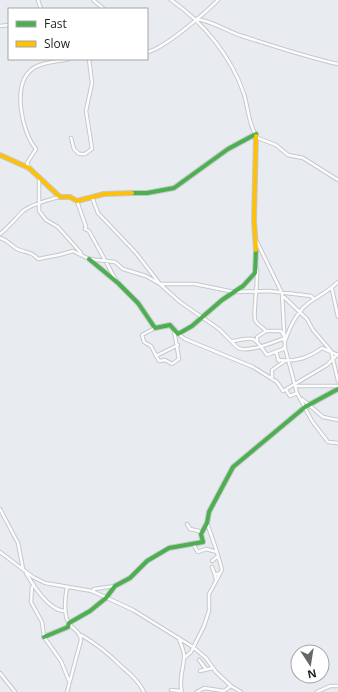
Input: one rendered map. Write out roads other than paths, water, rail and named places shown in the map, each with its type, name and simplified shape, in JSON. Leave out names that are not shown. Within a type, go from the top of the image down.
[{"type":"street","points":[[92,0],[103,8]]},
{"type":"street","points":[[171,0],[195,19],[210,34],[236,73],[256,135],[254,176],[257,291],[254,314],[256,321],[266,331]]},
{"type":"street","points":[[148,52],[159,48],[218,0]]},
{"type":"street","points":[[195,19],[207,21],[235,34],[338,64]]},
{"type":"street","points":[[43,60],[45,64]]},
{"type":"street","points":[[30,168],[27,163],[36,149],[31,144],[24,122],[20,99],[23,84],[27,74],[37,66],[64,60]]},
{"type":"street","points":[[71,138],[74,149],[79,154],[85,154],[92,148],[86,111],[92,83],[89,60]]},
{"type":"street","points":[[256,135],[263,141],[276,145],[288,155],[303,158],[338,180]]},
{"type":"street","points":[[77,201],[104,194],[147,193],[174,188],[228,149],[256,135]]},
{"type":"street","points":[[0,155],[30,168],[60,197]]},
{"type":"street","points":[[39,176],[39,204],[41,215],[58,227],[83,255]]},
{"type":"street","points":[[0,234],[12,225],[23,211],[60,197],[70,197],[77,201],[86,227],[85,229],[89,231],[118,283]]},
{"type":"street","points":[[92,197],[98,213],[136,253],[160,284],[180,302],[219,329],[242,350],[261,346],[285,338]]},
{"type":"street","points":[[0,238],[17,249],[33,253],[38,259],[60,256],[73,251],[83,255],[118,283],[138,303],[155,328]]},
{"type":"street","points":[[256,240],[283,295],[307,319],[318,338],[331,351],[338,381]]},
{"type":"street","points":[[89,259],[115,262],[123,269],[146,276],[160,284],[195,284],[234,292],[257,291],[283,295],[303,295],[311,296],[314,299]]},
{"type":"street","points":[[178,334],[192,326],[252,277],[256,268]]},
{"type":"street","points":[[233,341],[251,338],[257,341],[267,355],[282,349],[285,338],[299,311],[314,299],[332,289],[338,282]]},
{"type":"street","points":[[332,289],[336,297],[338,316]]},
{"type":"street","points":[[283,295],[287,360],[296,392],[307,405],[323,418],[338,420]]},
{"type":"street","points":[[174,330],[178,345],[179,360],[173,364],[165,360],[159,361],[150,346],[144,342],[142,335],[155,328],[170,325],[185,339],[253,367],[277,382],[282,390],[286,390],[290,396],[296,392]]},
{"type":"street","points":[[257,341],[258,337],[266,331],[281,331],[285,338]]},
{"type":"street","points":[[156,356],[178,345]]},
{"type":"street","points":[[278,360],[306,358],[322,348],[338,355],[295,386],[286,390]]},
{"type":"street","points":[[276,352],[278,360],[281,364]]},
{"type":"street","points":[[272,379],[271,370],[287,360]]},
{"type":"street","points":[[295,386],[338,386]]},
{"type":"street","points":[[170,690],[176,689],[176,692],[182,691],[181,668],[184,658],[193,647],[209,614],[209,594],[218,574],[222,570],[215,542],[209,532],[207,523],[209,512],[233,467],[307,405],[338,389]]},
{"type":"street","points":[[307,405],[312,421],[328,442],[338,443]]},
{"type":"street","points":[[0,509],[18,543],[21,565],[32,586],[57,610],[65,611]]},
{"type":"street","points":[[93,592],[94,589],[98,587],[115,586],[130,578],[144,563],[163,551],[181,545],[203,542],[201,532],[207,523]]},
{"type":"street","points":[[187,524],[191,529],[201,532],[207,530],[209,532]]},
{"type":"street","points":[[194,544],[198,552],[206,549],[217,552]]},
{"type":"street","points":[[0,552],[24,570],[45,583],[82,588],[133,610],[193,647],[206,658],[213,668],[231,686],[241,692]]},
{"type":"street","points":[[212,561],[219,557]]},
{"type":"street","points":[[212,567],[218,574]]},
{"type":"street","points":[[216,580],[218,574]]},
{"type":"street","points":[[32,586],[32,602],[42,622],[44,637],[61,661],[70,682]]},
{"type":"street","points":[[44,637],[68,627],[69,623],[90,611],[106,598],[115,586]]},
{"type":"street","points":[[67,587],[65,611],[69,623],[80,635],[99,645],[117,660],[134,677],[144,692]]},
{"type":"street","points":[[67,692],[80,646],[80,635]]},
{"type":"street","points":[[178,638],[184,658]]},
{"type":"street","points":[[199,660],[206,669]]},
{"type":"street","points":[[200,670],[213,668]]},
{"type":"street","points":[[0,673],[15,692]]},
{"type":"street","points":[[197,692],[204,688],[224,691],[231,686]]},
{"type":"street","points":[[318,692],[330,686],[338,686]]}]
